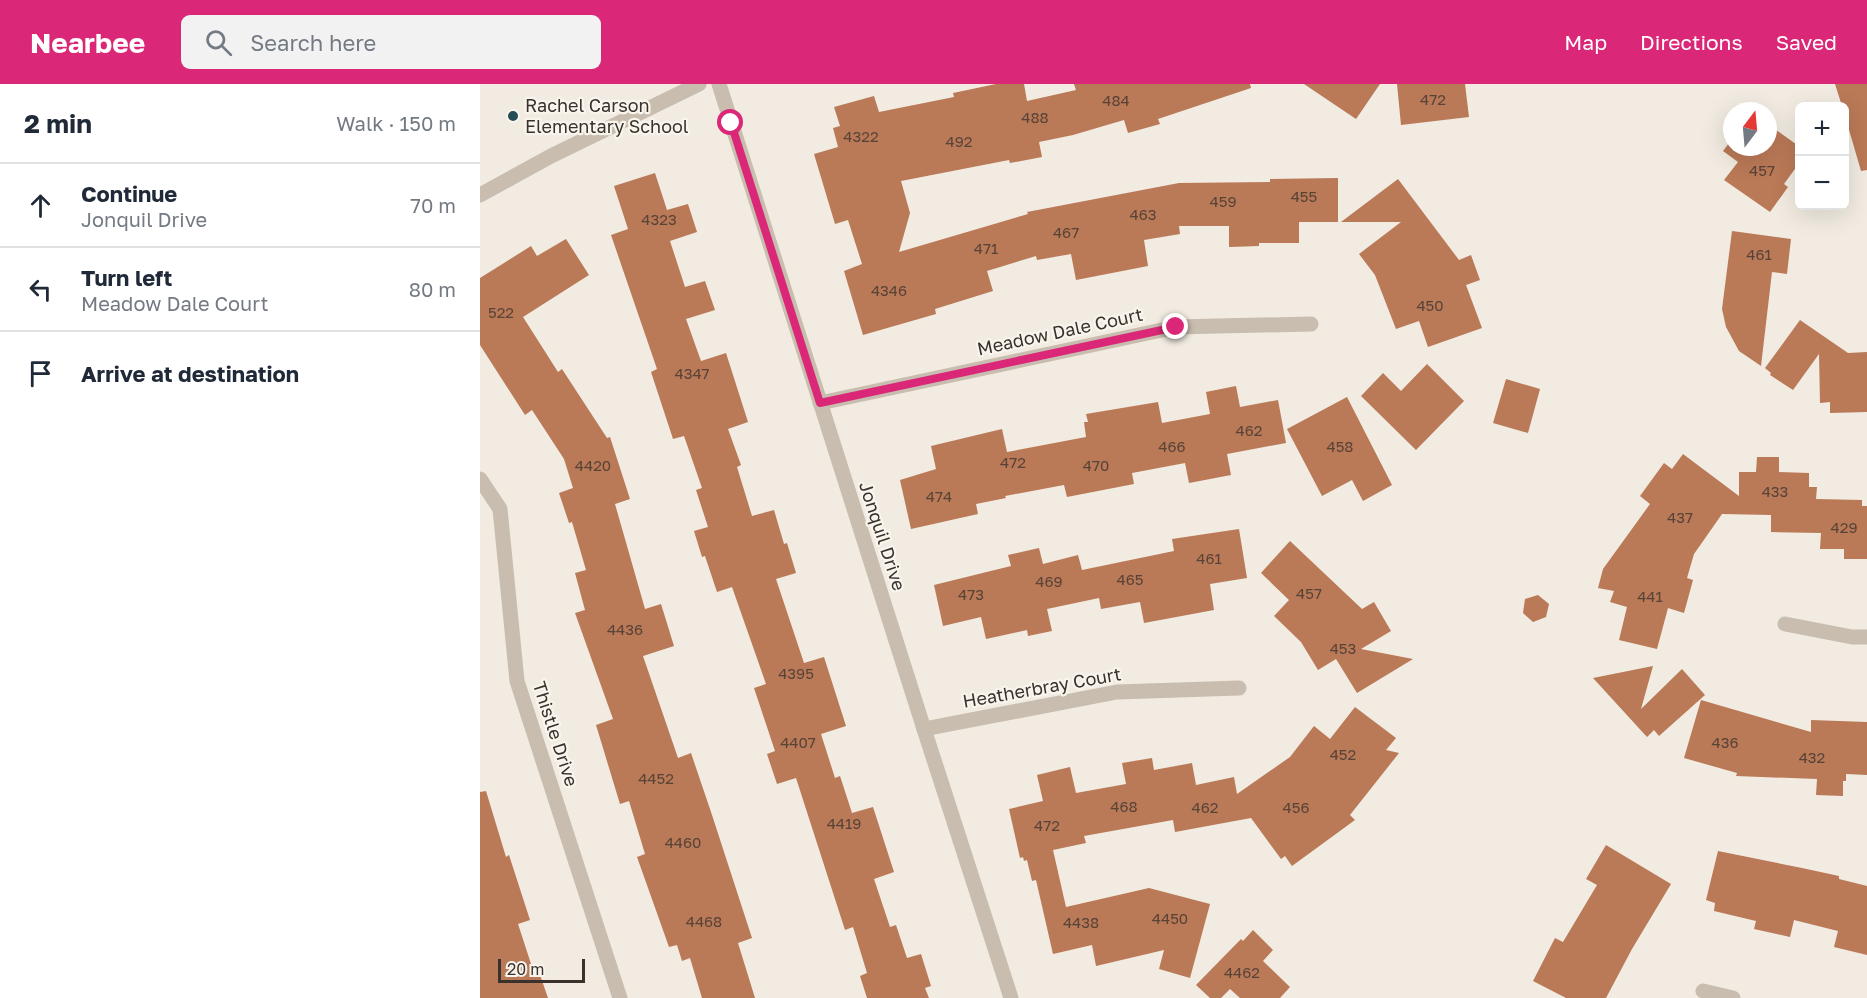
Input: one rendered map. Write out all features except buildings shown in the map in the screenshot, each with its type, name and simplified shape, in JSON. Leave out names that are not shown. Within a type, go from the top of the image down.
[{"type":"street","points":[[480,195],[551,156],[699,84]]},
{"type":"street","name":"Jonquil Drive","points":[[719,84],[1011,998]]},
{"type":"street","name":"Meadow Dale Court","points":[[820,403],[1176,327],[1311,324]]},
{"type":"street","name":"Thistle Drive","points":[[480,479],[500,509],[517,681],[620,998]]},
{"type":"street","points":[[1785,624],[1852,637],[1867,637]]},
{"type":"street","name":"Heatherbray Court","points":[[924,729],[1117,692],[1239,688]]},
{"type":"street","points":[[1703,991],[1733,998]]},
{"type":"place","name":"Rachel Carson Elementary School","points":[[513,116]]},
{"type":"route","points":[[731,123],[820,403],[1176,327]]}]
